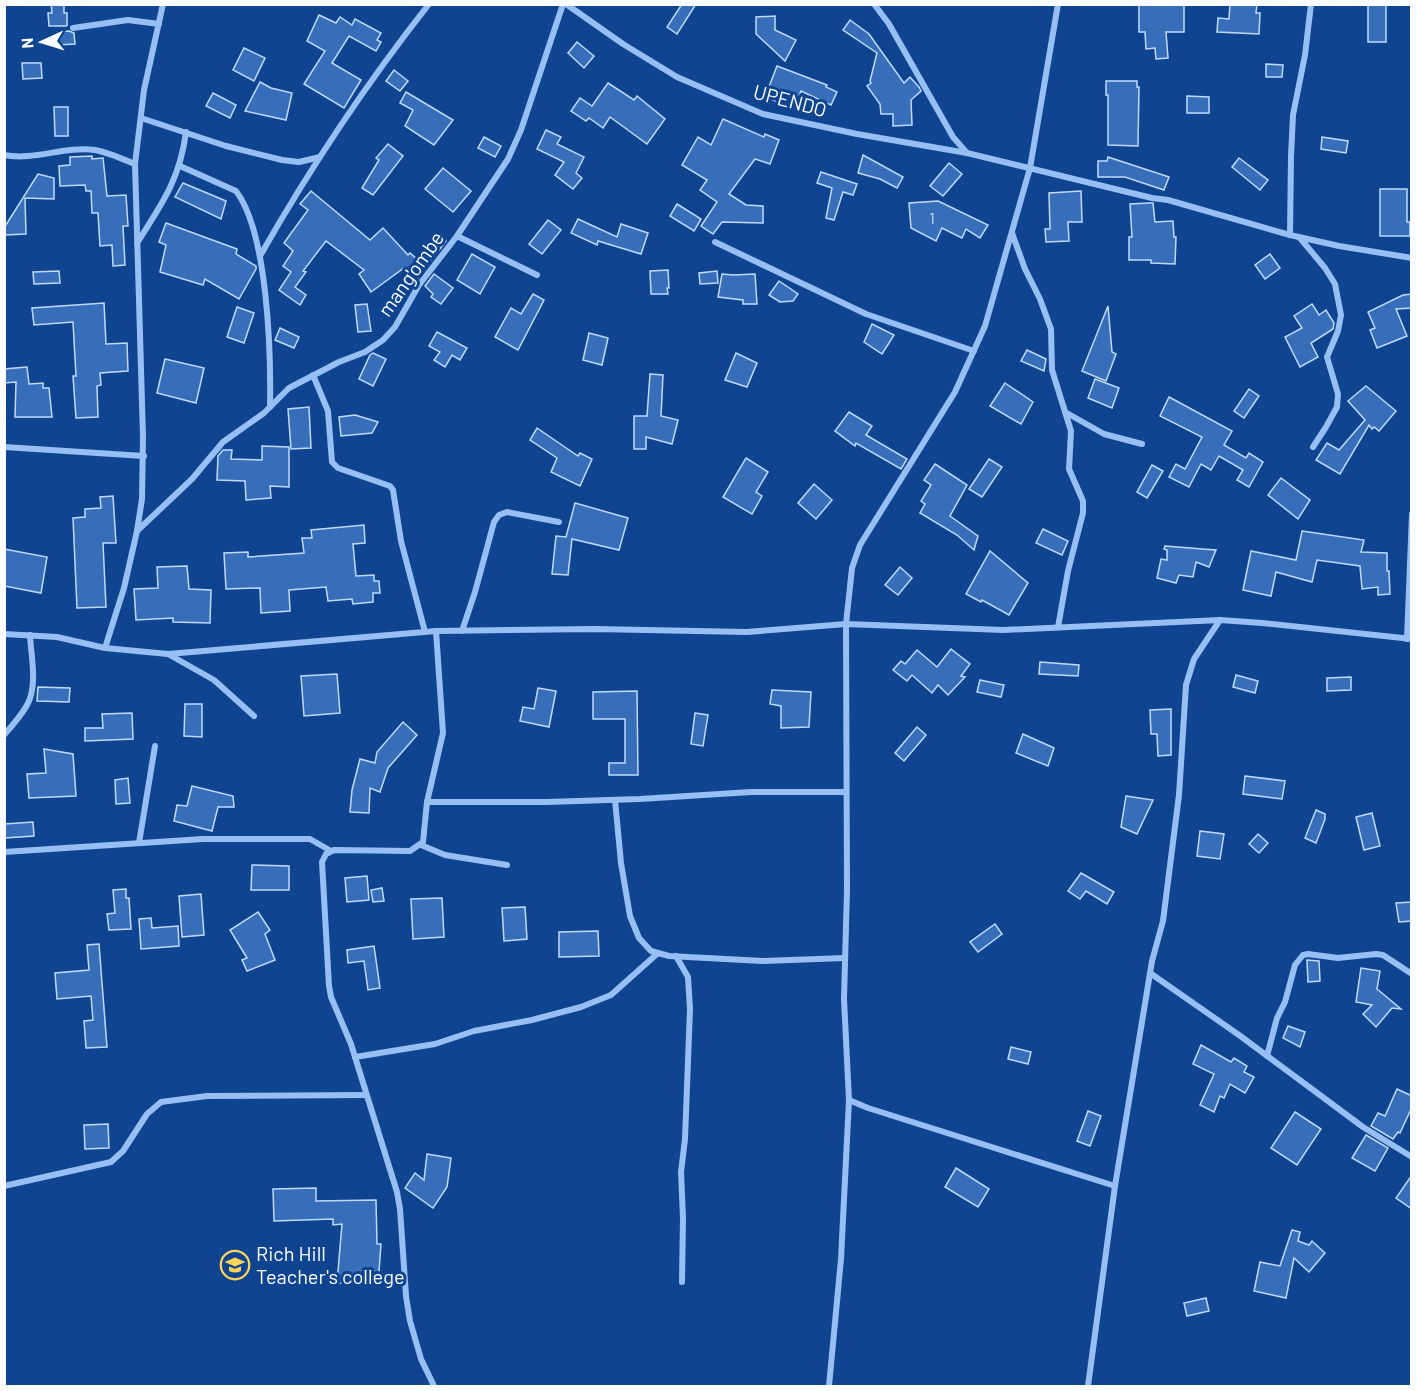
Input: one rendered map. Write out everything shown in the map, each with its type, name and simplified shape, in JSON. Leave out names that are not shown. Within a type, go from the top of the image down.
[{"type":"street","points":[[105,648],[124,588],[142,499],[144,456],[135,164],[147,70],[163,4]]},
{"type":"street","points":[[260,256],[321,156],[383,63],[429,4]]},
{"type":"street","name":"UPENDO","points":[[564,4],[677,77],[763,114],[846,132],[967,153],[1168,200],[1290,235],[1412,258]]},
{"type":"street","name":"mang'ombe","points":[[137,531],[192,479],[223,442],[270,408],[289,388],[365,352],[383,340],[395,327],[419,285],[457,237],[508,159],[521,130],[564,4]]},
{"type":"street","points":[[874,4],[889,24],[953,137],[967,153]]},
{"type":"street","points":[[829,1386],[841,1259],[849,1100],[844,999],[846,624],[852,568],[860,545],[954,392],[985,326],[1030,168],[1058,4]]},
{"type":"street","points":[[1290,235],[1293,115],[1305,55],[1311,4]]},
{"type":"street","points":[[73,27],[128,20],[159,24]]},
{"type":"street","points":[[141,118],[226,146],[282,160],[299,162],[321,156]]},
{"type":"street","points":[[137,243],[171,188],[180,166],[186,132]]},
{"type":"street","points":[[4,155],[23,157],[95,150],[135,164]]},
{"type":"street","points":[[180,166],[236,191],[249,218],[260,256],[271,364],[270,408]]},
{"type":"street","points":[[1012,232],[1051,329],[1051,364],[1071,431],[1070,473],[1083,505],[1058,627]]},
{"type":"street","points":[[457,237],[537,275]]},
{"type":"street","points":[[1300,237],[1335,284],[1341,315],[1338,331],[1327,357],[1338,394],[1336,407],[1313,447]]},
{"type":"street","points":[[715,243],[866,314],[974,351]]},
{"type":"street","points":[[313,375],[328,411],[332,462],[338,468],[390,486],[393,490],[401,541],[425,632]]},
{"type":"street","points":[[1064,411],[1104,434],[1142,444]]},
{"type":"street","points":[[4,447],[144,456]]},
{"type":"street","points":[[462,631],[494,522],[499,515],[507,512],[559,522]]},
{"type":"street","points":[[4,634],[57,637],[105,648],[168,654],[436,631],[594,629],[747,632],[846,624],[1003,630],[1220,621],[1262,623],[1409,639],[1412,514]]},
{"type":"street","points":[[1088,1386],[1115,1186],[1150,974],[1163,921],[1179,795],[1188,677],[1201,648],[1220,621]]},
{"type":"street","points":[[4,852],[203,839],[310,840],[331,851],[410,851],[423,842],[427,802],[443,733],[436,631]]},
{"type":"street","points":[[4,735],[27,706],[31,697],[30,635]]},
{"type":"street","points":[[168,654],[214,680],[254,716]]},
{"type":"street","points":[[139,843],[155,746]]},
{"type":"street","points":[[427,802],[615,800],[751,792],[846,792]]},
{"type":"street","points":[[615,800],[621,863],[630,916],[639,938],[651,951],[676,956],[763,961],[845,958]]},
{"type":"street","points":[[420,844],[445,855],[507,865]]},
{"type":"street","points":[[331,851],[322,862],[331,997],[355,1057],[397,1192],[410,1321],[421,1359],[434,1386]]},
{"type":"street","points":[[355,1057],[435,1044],[474,1031],[532,1020],[581,1007],[611,995],[658,953]]},
{"type":"street","points":[[1267,1056],[1285,1002],[1294,965],[1303,956],[1308,954],[1338,958],[1383,955],[1412,974]]},
{"type":"street","points":[[676,956],[688,977],[690,1009],[685,1139],[681,1172],[682,1282]]},
{"type":"street","points":[[1150,974],[1239,1035],[1363,1127],[1412,1157]]},
{"type":"street","points":[[4,1186],[111,1162],[123,1150],[147,1114],[161,1102],[207,1096],[366,1095]]},
{"type":"street","points":[[849,1100],[997,1150],[1115,1186]]},
{"type":"building","points":[[51,4],[64,4],[67,26],[49,26],[48,13],[52,13]]},
{"type":"building","points":[[682,4],[696,4],[677,34],[667,27]]},
{"type":"building","points":[[1139,4],[1184,4],[1184,32],[1166,32],[1168,58],[1156,59],[1155,48],[1146,49],[1145,32],[1139,32]]},
{"type":"building","points":[[1230,4],[1257,4],[1256,13],[1260,13],[1259,34],[1217,32],[1218,18],[1229,19]]},
{"type":"building","points":[[1368,4],[1386,4],[1386,42],[1368,42]]},
{"type":"building","points":[[319,15],[336,23],[340,17],[352,25],[355,19],[381,33],[377,40],[381,42],[376,51],[349,36],[332,63],[361,80],[344,108],[304,84],[325,51],[307,41]]},
{"type":"building","points":[[775,16],[775,30],[796,40],[785,61],[756,34],[756,17]]},
{"type":"building","points":[[850,20],[869,34],[904,83],[910,77],[919,87],[921,91],[911,100],[912,125],[893,126],[893,114],[881,114],[880,104],[867,86],[871,83],[877,53],[843,30]]},
{"type":"building","points":[[57,32],[74,33],[75,44],[58,45]]},
{"type":"building","points":[[577,42],[594,56],[584,68],[568,53]]},
{"type":"building","points":[[244,48],[265,58],[254,81],[233,70]]},
{"type":"building","points":[[22,63],[41,63],[42,78],[23,79]]},
{"type":"building","points":[[1266,64],[1283,65],[1282,77],[1266,77]]},
{"type":"building","points":[[777,66],[827,85],[826,87],[837,92],[831,105],[801,91],[794,108],[765,97]]},
{"type":"building","points":[[394,70],[408,81],[400,91],[386,81]]},
{"type":"building","points":[[1106,81],[1137,81],[1137,87],[1139,87],[1138,146],[1108,145]]},
{"type":"building","points":[[260,82],[271,88],[292,93],[286,120],[245,111]]},
{"type":"building","points":[[608,83],[634,100],[637,96],[665,119],[647,144],[610,117],[603,128],[589,118],[586,121],[571,111],[580,98],[592,106]]},
{"type":"building","points":[[406,92],[453,120],[434,145],[405,126],[413,110],[400,103]]},
{"type":"building","points":[[213,93],[236,105],[230,118],[206,106]]},
{"type":"building","points":[[1187,96],[1209,97],[1209,113],[1187,113]]},
{"type":"building","points":[[54,107],[68,107],[68,136],[55,136]]},
{"type":"building","points":[[723,119],[764,137],[765,134],[779,140],[770,164],[755,159],[729,194],[746,205],[763,206],[763,223],[722,222],[713,234],[701,226],[717,202],[700,190],[707,180],[682,165],[698,137],[711,145]]},
{"type":"building","points":[[546,130],[561,137],[557,144],[584,157],[576,173],[582,178],[573,189],[555,175],[564,162],[537,149]]},
{"type":"building","points":[[484,137],[501,146],[495,157],[478,148]]},
{"type":"building","points":[[1322,137],[1348,141],[1346,153],[1321,149]]},
{"type":"building","points":[[388,144],[403,156],[373,195],[362,188],[379,160],[376,158]]},
{"type":"building","points":[[863,155],[903,177],[897,188],[880,179],[858,173]]},
{"type":"building","points":[[92,156],[92,159],[103,158],[107,196],[126,195],[128,226],[123,226],[125,265],[113,266],[112,245],[100,246],[98,213],[92,213],[91,191],[86,191],[85,185],[60,186],[59,166],[70,165],[70,157]]},
{"type":"building","points":[[1108,157],[1169,177],[1164,190],[1125,177],[1098,177],[1098,161],[1107,161]]},
{"type":"building","points":[[1239,158],[1268,180],[1260,190],[1232,167]]},
{"type":"building","points":[[949,163],[962,174],[943,196],[930,186]]},
{"type":"building","points":[[443,168],[471,191],[453,212],[425,189]]},
{"type":"building","points":[[821,172],[857,184],[853,195],[843,192],[834,220],[826,218],[832,188],[817,183]]},
{"type":"building","points":[[38,174],[54,178],[54,199],[25,198],[26,234],[4,235],[4,228]]},
{"type":"building","points":[[183,183],[226,201],[221,219],[175,197]]},
{"type":"building","points":[[1380,189],[1407,189],[1407,222],[1410,222],[1410,236],[1380,236]]},
{"type":"building","points":[[311,191],[370,240],[383,228],[408,255],[410,253],[418,260],[441,236],[446,241],[417,279],[404,268],[371,292],[359,274],[364,270],[326,241],[303,271],[306,272],[295,287],[306,295],[300,305],[279,290],[291,272],[283,266],[293,251],[284,243],[308,210],[300,204]]},
{"type":"building","points":[[1081,191],[1082,222],[1068,222],[1069,241],[1046,242],[1045,229],[1050,229],[1049,193]]},
{"type":"building","points":[[938,201],[988,225],[980,238],[966,229],[962,238],[942,228],[936,241],[911,228],[909,203]]},
{"type":"building","points":[[1153,203],[1155,222],[1173,221],[1174,237],[1176,237],[1175,264],[1151,263],[1151,260],[1129,260],[1129,237],[1132,237],[1130,204]]},
{"type":"building","points":[[677,204],[701,219],[694,231],[670,216]]},
{"type":"building","points":[[578,219],[617,237],[621,224],[648,233],[641,254],[598,241],[597,245],[571,233]]},
{"type":"building","points":[[548,220],[561,230],[542,254],[529,244]]},
{"type":"building","points":[[166,223],[237,249],[236,254],[256,266],[239,299],[205,279],[203,285],[160,272],[166,245],[159,242]]},
{"type":"building","points":[[472,254],[495,267],[480,294],[457,280]]},
{"type":"building","points":[[1270,254],[1280,268],[1265,279],[1255,265]]},
{"type":"building","points":[[668,270],[668,294],[651,294],[650,271]]},
{"type":"building","points":[[59,271],[60,283],[34,284],[33,272]]},
{"type":"building","points":[[717,271],[718,283],[700,284],[699,273]]},
{"type":"building","points":[[434,274],[453,288],[441,304],[431,297],[433,294],[425,286]]},
{"type":"building","points":[[722,274],[755,274],[757,304],[743,304],[743,300],[718,297]]},
{"type":"building","points":[[779,281],[798,294],[793,301],[780,302],[769,295]]},
{"type":"building","points":[[533,294],[544,300],[518,350],[495,337],[511,308],[521,314]]},
{"type":"building","points":[[1412,294],[1412,308],[1396,309],[1407,336],[1377,348],[1370,330],[1375,328],[1368,312],[1403,295]]},
{"type":"building","points":[[104,303],[106,344],[127,343],[128,371],[100,373],[101,385],[97,386],[98,417],[76,418],[73,322],[34,325],[32,308]]},
{"type":"building","points":[[367,304],[371,331],[358,332],[355,305]]},
{"type":"building","points":[[1312,304],[1319,315],[1326,310],[1334,323],[1333,329],[1311,343],[1318,357],[1300,367],[1285,337],[1302,328],[1294,316]]},
{"type":"building","points":[[1108,306],[1112,352],[1116,354],[1106,381],[1082,371]]},
{"type":"building","points":[[237,307],[254,313],[244,343],[227,337]]},
{"type":"building","points":[[872,324],[894,335],[882,354],[864,342]]},
{"type":"building","points":[[280,328],[299,337],[294,348],[275,340]]},
{"type":"building","points":[[437,332],[467,348],[460,360],[452,355],[445,367],[434,360],[440,352],[429,346]]},
{"type":"building","points":[[589,333],[608,338],[602,365],[583,360]]},
{"type":"building","points":[[1027,350],[1046,359],[1044,371],[1021,361]]},
{"type":"building","points":[[373,353],[386,359],[373,386],[359,379]]},
{"type":"building","points":[[736,353],[757,363],[747,387],[725,380]]},
{"type":"building","points":[[165,359],[204,368],[196,403],[157,393]]},
{"type":"building","points":[[27,367],[29,384],[43,383],[43,388],[49,388],[52,417],[15,417],[16,382],[4,383],[4,369]]},
{"type":"building","points":[[650,374],[663,375],[661,416],[678,420],[672,444],[646,437],[646,449],[634,449],[634,416],[647,416]]},
{"type":"building","points":[[1095,379],[1119,388],[1112,408],[1088,398]]},
{"type":"building","points":[[1005,383],[1033,402],[1021,424],[990,406]]},
{"type":"building","points":[[1366,386],[1396,411],[1379,431],[1374,427],[1372,429],[1369,425],[1340,474],[1316,460],[1327,443],[1339,450],[1365,420],[1348,401]]},
{"type":"building","points":[[1249,389],[1259,396],[1244,418],[1234,411]]},
{"type":"building","points":[[1169,397],[1232,431],[1224,445],[1246,458],[1249,453],[1263,462],[1249,487],[1237,480],[1243,470],[1219,456],[1211,470],[1201,464],[1189,487],[1169,477],[1176,464],[1185,469],[1202,437],[1160,416]]},
{"type":"building","points":[[309,407],[311,448],[291,449],[288,409]]},
{"type":"building","points":[[849,412],[872,426],[866,435],[907,459],[901,469],[856,443],[855,446],[835,431]]},
{"type":"building","points":[[355,415],[378,422],[372,433],[341,436],[339,417]]},
{"type":"building","points":[[537,428],[578,456],[580,453],[592,459],[580,486],[551,472],[557,458],[530,440]]},
{"type":"building","points":[[262,446],[289,447],[289,487],[270,486],[271,498],[246,500],[245,481],[217,480],[218,456],[223,450],[232,450],[231,459],[262,460]]},
{"type":"building","points":[[746,458],[768,472],[756,492],[762,496],[752,514],[723,497]]},
{"type":"building","points":[[989,459],[1002,467],[982,497],[969,489]]},
{"type":"building","points":[[935,464],[967,485],[950,516],[978,536],[974,550],[957,535],[920,513],[925,504],[921,501],[931,485],[924,480]]},
{"type":"building","points":[[1152,465],[1163,471],[1147,498],[1137,492]]},
{"type":"building","points":[[1281,478],[1310,500],[1298,519],[1268,495]]},
{"type":"building","points":[[814,484],[832,500],[816,519],[798,503]]},
{"type":"building","points":[[113,496],[116,543],[103,543],[106,607],[77,608],[73,518],[85,517],[85,509],[101,508],[100,497]]},
{"type":"building","points":[[575,503],[628,518],[619,550],[572,539],[568,575],[552,574],[556,536],[566,537]]},
{"type":"building","points":[[364,525],[365,543],[353,544],[356,576],[374,575],[374,581],[379,581],[380,593],[373,593],[373,602],[353,604],[352,599],[328,601],[326,587],[289,590],[290,611],[261,613],[260,588],[226,589],[224,553],[248,552],[248,557],[304,553],[302,538],[312,538],[311,530]]},
{"type":"building","points":[[1043,529],[1068,541],[1062,555],[1036,543]]},
{"type":"building","points":[[1302,531],[1364,540],[1361,552],[1387,553],[1390,594],[1378,595],[1378,587],[1362,589],[1360,566],[1317,560],[1312,582],[1276,572],[1271,596],[1243,590],[1251,551],[1296,560]]},
{"type":"building","points":[[1165,546],[1216,550],[1209,567],[1196,562],[1193,577],[1179,575],[1176,583],[1157,578],[1161,559],[1167,560]]},
{"type":"building","points":[[4,549],[47,557],[41,593],[4,586]]},
{"type":"building","points":[[990,551],[1028,583],[1009,615],[966,594]]},
{"type":"building","points":[[187,566],[189,589],[211,590],[210,623],[173,622],[173,618],[136,620],[134,589],[158,588],[157,567]]},
{"type":"building","points":[[900,567],[912,578],[898,595],[885,585]]},
{"type":"building","points":[[951,649],[970,664],[961,676],[965,677],[948,695],[938,685],[932,693],[912,675],[907,681],[893,670],[901,661],[905,664],[917,650],[937,667]]},
{"type":"building","points":[[1040,662],[1079,665],[1078,676],[1039,674]]},
{"type":"building","points":[[337,674],[340,713],[304,716],[301,676]]},
{"type":"building","points":[[1236,675],[1258,681],[1255,693],[1233,687]]},
{"type":"building","points":[[1351,677],[1351,690],[1327,691],[1327,678]]},
{"type":"building","points":[[980,680],[1004,685],[1001,697],[977,692]]},
{"type":"building","points":[[38,687],[70,688],[69,702],[37,701]]},
{"type":"building","points":[[538,688],[556,691],[549,727],[520,721],[523,707],[534,709]]},
{"type":"building","points":[[772,690],[811,692],[809,727],[781,728],[781,706],[770,704]]},
{"type":"building","points":[[637,691],[638,775],[609,775],[609,763],[625,763],[625,719],[593,719],[593,692]]},
{"type":"building","points":[[185,704],[202,704],[202,737],[184,736]]},
{"type":"building","points":[[1171,709],[1171,755],[1158,756],[1157,734],[1151,734],[1150,710]]},
{"type":"building","points":[[132,713],[133,739],[85,741],[85,728],[103,728],[102,714]]},
{"type":"building","points":[[695,713],[708,715],[703,746],[691,744]]},
{"type":"building","points":[[403,722],[417,735],[388,768],[380,792],[370,788],[369,813],[350,812],[352,790],[360,759],[375,763],[377,752]]},
{"type":"building","points":[[917,727],[926,735],[904,761],[895,753]]},
{"type":"building","points":[[1023,734],[1054,748],[1048,766],[1016,753]]},
{"type":"building","points":[[44,749],[73,754],[76,796],[29,798],[27,774],[46,773]]},
{"type":"building","points":[[1245,776],[1285,781],[1282,799],[1243,794]]},
{"type":"building","points":[[128,778],[130,803],[116,804],[115,780]]},
{"type":"building","points":[[192,786],[233,796],[234,807],[218,807],[212,831],[174,821],[177,805],[187,806]]},
{"type":"building","points":[[1126,796],[1153,800],[1137,834],[1121,827]]},
{"type":"building","points":[[1316,810],[1325,814],[1325,819],[1316,843],[1305,838]]},
{"type":"building","points":[[1372,813],[1380,846],[1364,850],[1356,817]]},
{"type":"building","points":[[33,822],[34,836],[5,838],[4,824]]},
{"type":"building","points":[[1200,831],[1224,834],[1220,859],[1197,856]]},
{"type":"building","points":[[1258,834],[1268,843],[1259,853],[1249,844]]},
{"type":"building","points":[[252,865],[289,866],[289,890],[251,890]]},
{"type":"building","points":[[1081,873],[1114,892],[1107,904],[1086,891],[1080,899],[1068,891]]},
{"type":"building","points":[[367,876],[369,900],[347,902],[345,878]]},
{"type":"building","points":[[382,888],[384,901],[373,902],[371,890]]},
{"type":"building","points":[[126,889],[126,898],[129,898],[131,929],[109,930],[107,914],[115,913],[113,890]]},
{"type":"building","points":[[201,894],[204,935],[182,937],[179,896]]},
{"type":"building","points":[[442,898],[444,937],[413,939],[411,899]]},
{"type":"building","points":[[1412,902],[1412,921],[1399,922],[1396,903]]},
{"type":"building","points":[[525,907],[527,939],[504,941],[502,908]]},
{"type":"building","points":[[258,912],[270,930],[265,934],[275,960],[247,971],[242,960],[247,958],[230,930]]},
{"type":"building","points":[[151,918],[152,928],[178,926],[179,946],[141,949],[139,919]]},
{"type":"building","points":[[995,924],[1002,934],[978,952],[970,942]]},
{"type":"building","points":[[598,931],[599,956],[559,957],[559,932]]},
{"type":"building","points":[[99,944],[107,1047],[86,1048],[84,1021],[93,1020],[91,996],[57,999],[55,973],[89,970],[87,945]]},
{"type":"building","points":[[374,946],[380,988],[368,990],[364,961],[348,963],[347,950]]},
{"type":"building","points":[[1307,960],[1319,961],[1320,981],[1308,982]]},
{"type":"building","points":[[1361,968],[1380,971],[1377,989],[1401,1009],[1392,1008],[1376,1027],[1363,1014],[1372,1005],[1356,1002]]},
{"type":"building","points":[[1288,1026],[1305,1032],[1300,1047],[1283,1038]]},
{"type":"building","points":[[1201,1045],[1231,1062],[1234,1058],[1247,1066],[1244,1072],[1254,1077],[1245,1093],[1230,1084],[1224,1098],[1220,1096],[1214,1112],[1200,1105],[1214,1074],[1193,1064]]},
{"type":"building","points":[[1011,1047],[1031,1052],[1028,1064],[1008,1059]]},
{"type":"building","points":[[1397,1089],[1412,1096],[1412,1107],[1400,1133],[1398,1132],[1393,1139],[1371,1126],[1378,1113],[1385,1116]]},
{"type":"building","points":[[1088,1111],[1101,1116],[1090,1146],[1077,1141]]},
{"type":"building","points":[[1295,1112],[1321,1129],[1297,1165],[1271,1148]]},
{"type":"building","points":[[108,1124],[109,1148],[85,1149],[84,1125]]},
{"type":"building","points":[[1366,1135],[1388,1148],[1375,1171],[1352,1158]]},
{"type":"building","points":[[427,1154],[451,1158],[447,1187],[433,1208],[405,1188],[415,1173],[424,1180]]},
{"type":"building","points":[[956,1168],[989,1189],[978,1207],[945,1187]]},
{"type":"building","points":[[1412,1175],[1412,1209],[1396,1198]]},
{"type":"building","points":[[316,1188],[316,1201],[376,1200],[377,1244],[381,1244],[378,1285],[337,1283],[342,1224],[333,1225],[333,1219],[274,1221],[273,1189]]},
{"type":"building","points":[[1292,1230],[1300,1232],[1298,1241],[1309,1245],[1312,1241],[1325,1253],[1309,1272],[1294,1258],[1286,1298],[1254,1291],[1260,1262],[1280,1266]]},
{"type":"building","points":[[1206,1298],[1209,1311],[1187,1316],[1184,1303]]},
{"type":"place","name":"Rich Hill Teacher's college","points":[[235,1265]]}]
